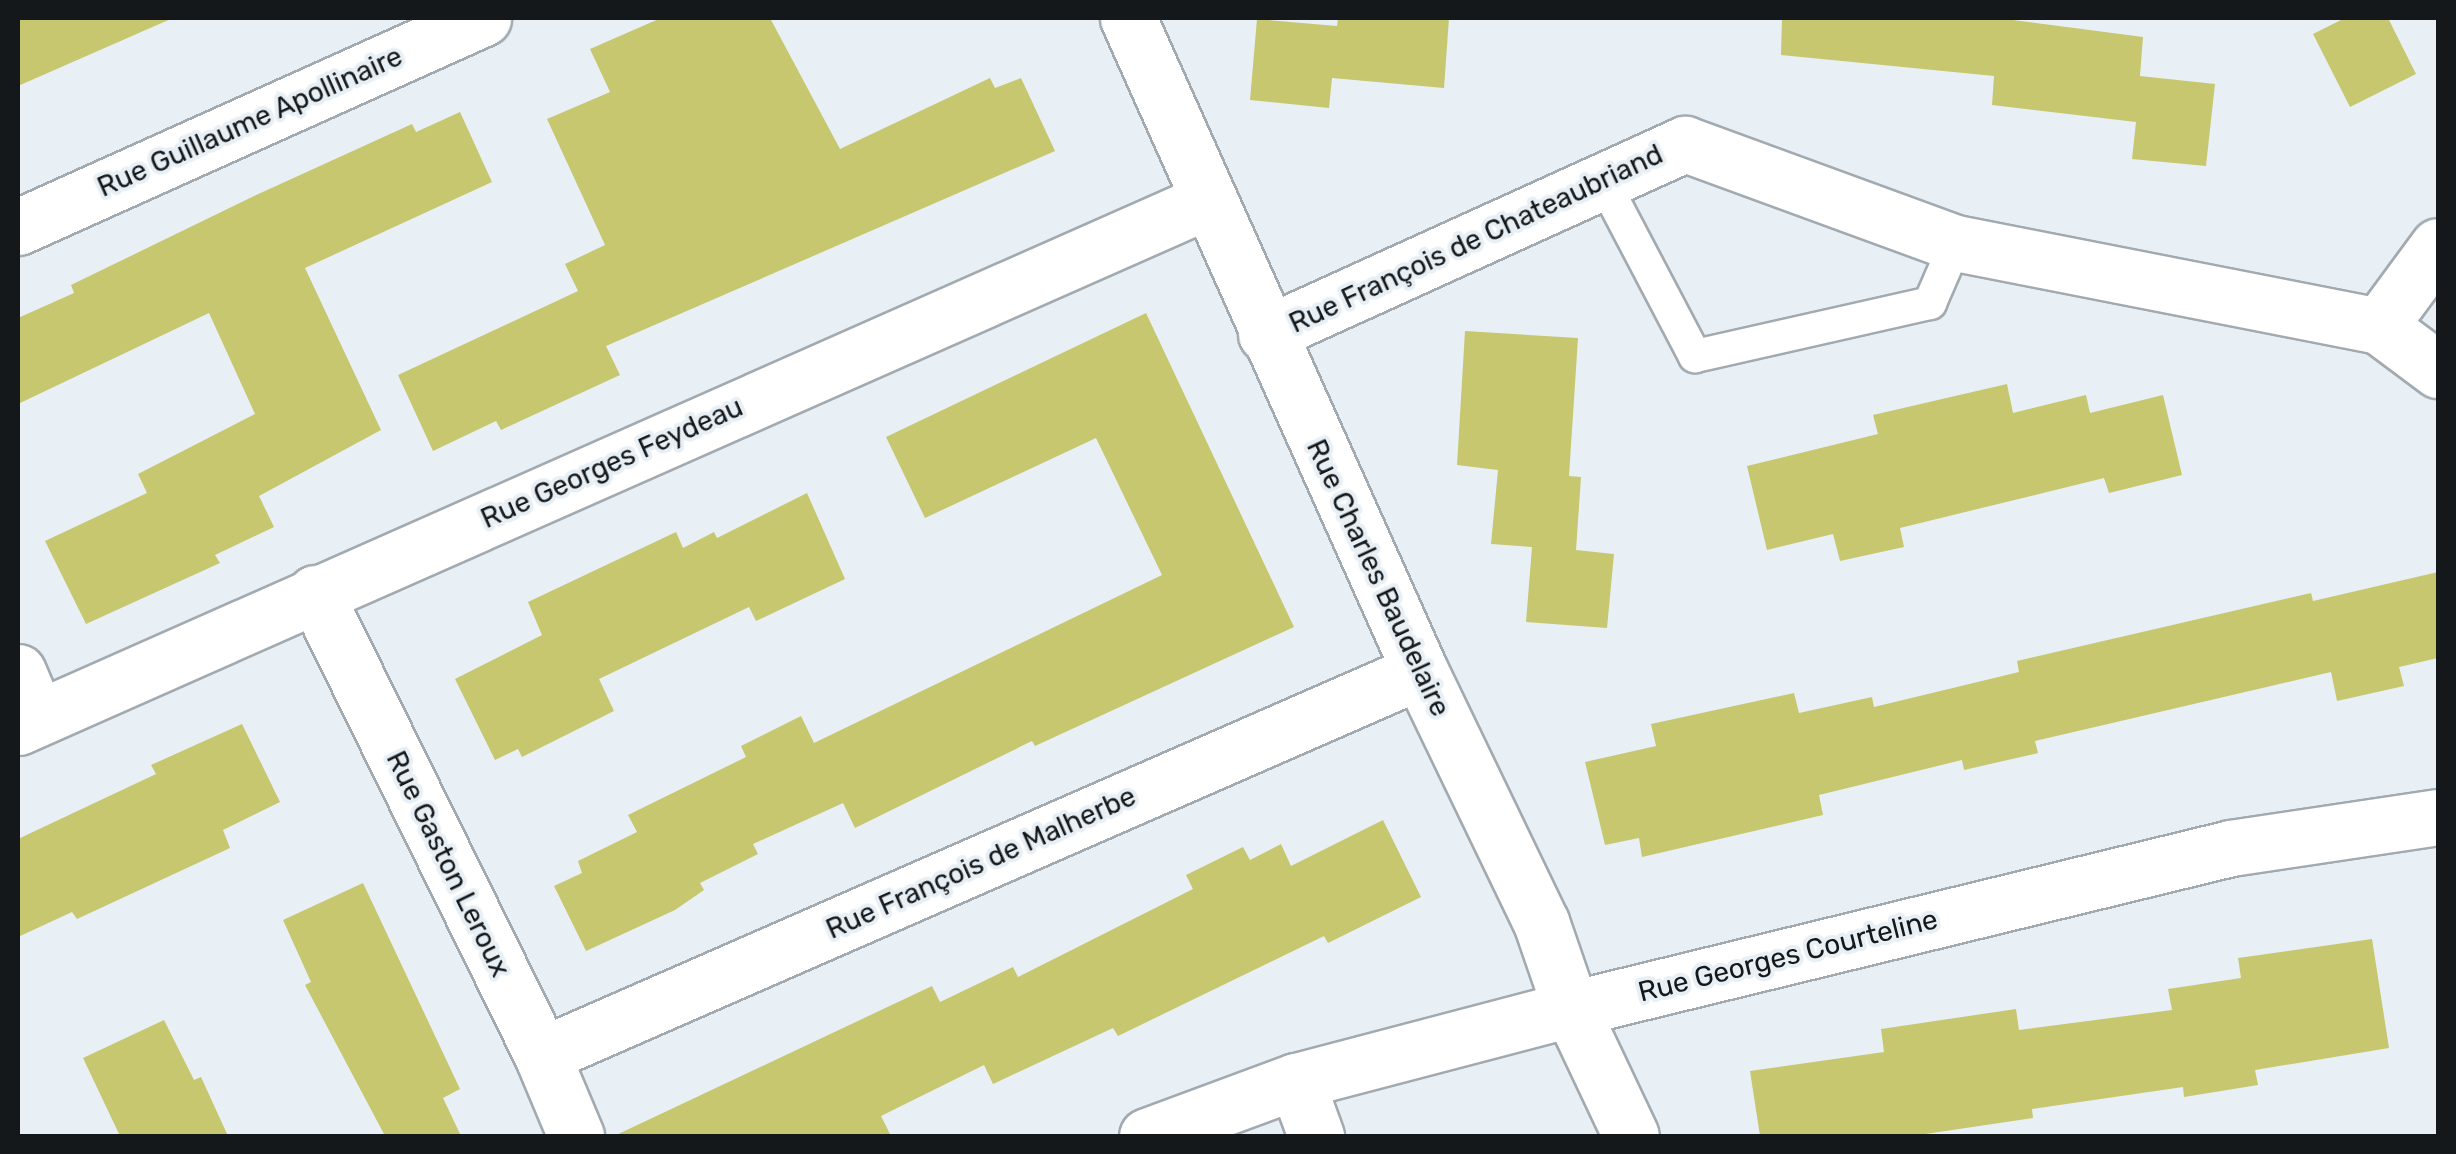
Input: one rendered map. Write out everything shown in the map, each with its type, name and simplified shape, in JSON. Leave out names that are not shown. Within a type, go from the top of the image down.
[{"type":"street","name":"Rue Guillaume Apollinaire","points":[[18,226],[483,18]]},
{"type":"street","name":"Rue Charles Baudelaire","points":[[1128,18],[1266,334],[1420,671],[1541,922],[1572,1009],[1631,1136]]},
{"type":"street","name":"Rue François de Chateaubriand","points":[[1266,334],[1685,144],[1956,242],[2379,326],[2438,370]]},
{"type":"street","name":"Rue Georges Feydeau","points":[[24,705],[316,593],[1207,201]]},
{"type":"street","points":[[2379,326],[2438,246]]},
{"type":"street","name":"Rue Gaston Leroux","points":[[316,593],[542,1054],[576,1136]]},
{"type":"street","name":"Rue François de Malherbe","points":[[542,1054],[1420,671]]},
{"type":"street","name":"Rue Georges Courteline","points":[[1147,1136],[1296,1081],[1572,1009],[2231,848],[2437,830]]},
{"type":"street","points":[[1296,1081],[1316,1136]]},
{"type":"lane","points":[[1603,180],[1695,356],[1930,302],[1956,242]]},
{"type":"building","points":[[18,18],[173,18],[18,86]]},
{"type":"building","points":[[661,18],[770,18],[840,149],[990,78],[995,88],[1021,78],[1055,151],[606,346],[620,375],[501,430],[496,421],[433,451],[398,375],[578,291],[565,264],[605,245],[547,119],[610,92],[590,49]]},
{"type":"building","points":[[1338,18],[1449,18],[1444,88],[1332,78],[1329,108],[1250,100],[1257,19],[1337,26]]},
{"type":"building","points":[[1782,18],[1998,18],[2143,37],[2140,76],[2215,84],[2206,166],[2132,159],[2136,122],[1992,105],[1994,76],[1781,55]]},
{"type":"building","points":[[2345,18],[2388,18],[2416,74],[2350,107],[2313,34]]},
{"type":"building","points":[[460,112],[492,182],[305,268],[381,430],[259,496],[274,527],[215,555],[220,563],[86,624],[45,541],[147,493],[138,474],[255,414],[209,313],[18,404],[18,318],[74,293],[71,285],[252,197],[412,124],[416,132]]},
{"type":"building","points":[[1146,313],[1294,627],[1035,746],[1032,741],[855,828],[843,803],[753,844],[758,854],[700,883],[704,890],[675,910],[586,951],[554,886],[582,873],[578,861],[637,832],[628,815],[746,757],[741,746],[801,716],[814,743],[1162,575],[1096,438],[925,518],[886,437]]},
{"type":"building","points":[[1465,331],[1578,338],[1569,476],[1581,477],[1576,550],[1614,554],[1607,628],[1526,622],[1532,547],[1491,544],[1498,470],[1457,465]]},
{"type":"building","points":[[2007,384],[2013,413],[2086,395],[2090,413],[2163,395],[2182,475],[2109,493],[2104,478],[1900,528],[1904,547],[1840,561],[1833,534],[1767,550],[1747,466],[1878,434],[1873,415]]},
{"type":"building","points":[[807,493],[845,579],[756,621],[749,607],[599,679],[614,711],[522,757],[518,749],[495,760],[455,679],[542,635],[528,602],[676,532],[683,548],[714,532],[717,538]]},
{"type":"building","points":[[2438,572],[2438,658],[2399,667],[2404,686],[2337,701],[2331,672],[2035,741],[2038,753],[1964,770],[1962,760],[1819,795],[1823,815],[1642,857],[1639,838],[1605,845],[1585,762],[1656,746],[1651,724],[1794,693],[1799,713],[1872,697],[1874,707],[2019,672],[2017,661],[2311,593],[2313,601]]},
{"type":"building","points":[[242,724],[280,802],[223,830],[230,848],[77,919],[72,912],[18,937],[18,839],[156,774],[151,765]]},
{"type":"building","points":[[1383,820],[1421,897],[1328,943],[1324,936],[1118,1036],[1113,1028],[993,1084],[984,1065],[881,1116],[891,1136],[614,1136],[932,986],[940,1002],[1013,967],[1018,977],[1193,889],[1186,875],[1243,847],[1250,860],[1281,844],[1291,866]]},
{"type":"building","points":[[363,883],[460,1089],[443,1098],[461,1136],[385,1136],[305,985],[311,982],[283,920]]},
{"type":"building","points":[[2372,939],[2389,1048],[2255,1070],[2258,1085],[2184,1097],[2183,1087],[2032,1109],[2033,1118],[1912,1136],[1760,1136],[1750,1071],[1884,1052],[1881,1029],[2016,1009],[2019,1030],[2172,1010],[2168,989],[2241,978],[2238,958]]},
{"type":"building","points":[[164,1020],[194,1080],[201,1077],[228,1136],[120,1136],[83,1058]]}]
